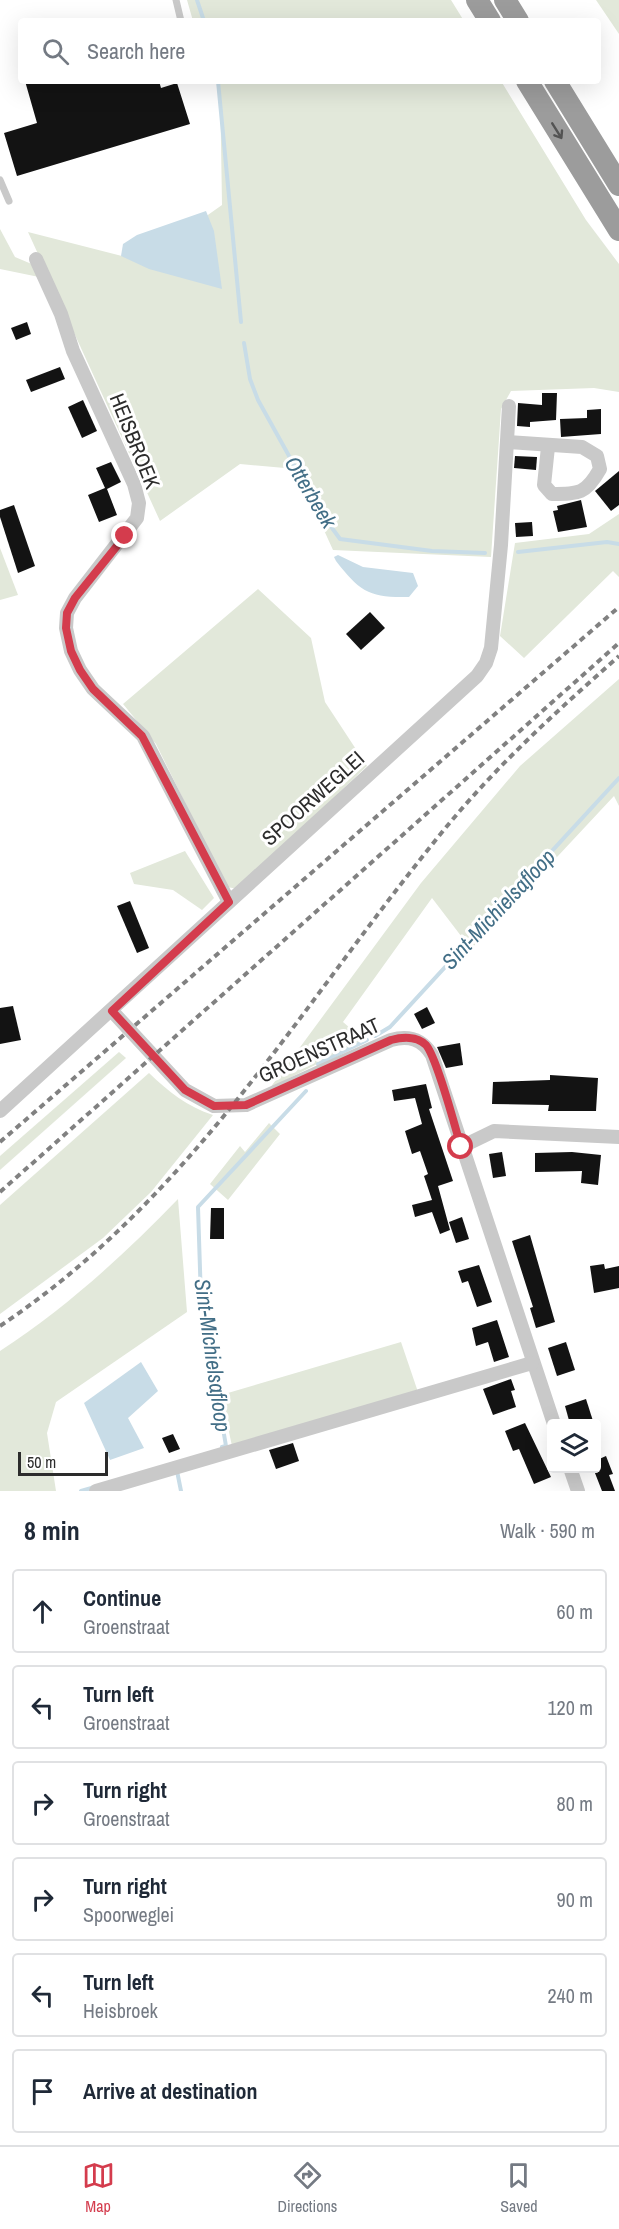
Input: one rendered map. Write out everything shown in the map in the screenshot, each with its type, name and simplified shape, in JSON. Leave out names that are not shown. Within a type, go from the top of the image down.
[{"type":"highway","points":[[505,0],[516,18]]},
{"type":"highway","points":[[515,0],[518,18]]},
{"type":"highway","points":[[529,84],[619,230]]},
{"type":"highway","points":[[557,84],[619,185]]},
{"type":"street","name":"HEISBROEK","points":[[36,259],[61,314],[73,351],[134,484],[139,503],[137,518],[75,598],[67,613],[66,628],[71,651],[93,689],[132,724],[147,743],[229,902]]},
{"type":"street","name":"SPOORWEGLEI","points":[[0,1111],[469,684],[486,663],[491,648],[501,544],[509,406]]},
{"type":"street","points":[[507,442],[548,447],[582,447],[597,456],[600,469],[592,483],[579,494],[552,495],[544,485],[548,447]]},
{"type":"street","name":"GROENSTRAAT","points":[[112,1011],[185,1090],[214,1106],[246,1105],[391,1040],[405,1037],[420,1041],[432,1055],[552,1419]]},
{"type":"street","points":[[461,1147],[494,1131],[619,1137]]},
{"type":"street","points":[[96,1491],[532,1363]]},
{"type":"street","points":[[572,1473],[578,1491]]},
{"type":"lane","points":[[176,0],[181,18]]},
{"type":"lane","points":[[0,180],[9,201]]},
{"type":"shaded area","points":[[187,0],[451,0],[462,18],[192,18]]},
{"type":"shaded area","points":[[596,0],[619,0],[619,34]]},
{"type":"shaded area","points":[[220,84],[503,84],[586,220],[619,264],[619,392],[594,388],[511,391],[501,409],[491,557],[333,550],[296,469],[240,464],[160,521],[28,232],[208,278],[205,217],[222,205]]},
{"type":"shaded area","points":[[0,229],[15,257],[34,265],[39,277],[0,269]]},
{"type":"shaded area","points":[[619,514],[619,577],[613,571],[524,658],[500,636],[515,543],[589,534]]},
{"type":"shaded area","points":[[0,548],[18,595],[0,600]]},
{"type":"shaded area","points":[[258,589],[311,638],[325,702],[367,766],[238,889],[227,887],[156,744],[123,704]]},
{"type":"shaded area","points":[[619,679],[619,806],[614,796],[471,949],[432,898],[343,1022],[364,1040],[270,1088],[421,883],[520,766]]},
{"type":"shaded area","points":[[185,851],[214,898],[202,910],[173,890],[134,884],[130,873]]},
{"type":"shaded area","points":[[119,1052],[126,1058],[0,1170],[0,1156]]},
{"type":"shaded area","points":[[149,1073],[178,1098],[213,1115],[151,1192],[103,1238],[0,1314],[0,1205]]},
{"type":"shaded area","points":[[269,1123],[280,1134],[228,1200],[210,1184],[240,1146],[245,1152]]},
{"type":"shaded area","points":[[178,1199],[187,1312],[56,1402],[47,1433],[56,1491],[0,1491],[0,1351],[94,1280]]},
{"type":"shaded area","points":[[401,1342],[418,1392],[232,1446],[221,1395]]},
{"type":"water","points":[[206,211],[214,231],[222,289],[149,269],[121,256],[123,244],[137,235]]},
{"type":"water","points":[[338,555],[363,567],[413,573],[418,586],[409,597],[385,596],[367,591],[352,580],[336,561],[334,557]]},
{"type":"water","points":[[141,1362],[158,1391],[128,1418],[144,1448],[110,1460],[84,1403]]},
{"type":"building","points":[[26,84],[160,84],[161,88],[177,84],[190,124],[17,176],[4,133],[37,123]]},
{"type":"building","points":[[27,322],[31,334],[16,340],[11,328]]},
{"type":"building","points":[[60,367],[65,379],[31,392],[26,380]]},
{"type":"building","points":[[542,393],[557,393],[556,420],[530,422],[530,427],[517,426],[518,403],[542,405]]},
{"type":"building","points":[[83,400],[97,431],[82,438],[68,407]]},
{"type":"building","points":[[601,409],[601,434],[561,437],[560,419],[587,418],[587,410]]},
{"type":"building","points":[[515,456],[537,457],[536,470],[514,468]]},
{"type":"building","points":[[111,462],[121,482],[107,489],[117,515],[99,522],[88,495],[105,488],[96,468]]},
{"type":"building","points":[[619,471],[619,505],[611,511],[595,491]]},
{"type":"building","points":[[581,500],[587,527],[558,532],[553,511],[558,510],[557,506]]},
{"type":"building","points":[[14,505],[35,566],[18,573],[0,517],[0,510]]},
{"type":"building","points":[[532,522],[533,536],[516,537],[515,523]]},
{"type":"building","points":[[370,612],[385,628],[361,650],[346,634]]},
{"type":"building","points":[[130,901],[149,948],[137,953],[117,906]]},
{"type":"building","points":[[13,1006],[21,1040],[0,1044],[0,1008]]},
{"type":"building","points":[[427,1007],[435,1023],[422,1029],[414,1014]]},
{"type":"building","points":[[460,1043],[463,1065],[446,1068],[437,1047]]},
{"type":"building","points":[[550,1075],[598,1078],[596,1111],[548,1111],[549,1105],[492,1104],[493,1082],[550,1080]]},
{"type":"building","points":[[426,1084],[432,1108],[429,1109],[453,1181],[438,1186],[450,1230],[440,1234],[432,1212],[415,1217],[412,1205],[432,1200],[424,1176],[428,1174],[420,1151],[412,1154],[405,1131],[422,1124],[415,1098],[394,1101],[392,1090]]},
{"type":"building","points":[[502,1152],[506,1176],[493,1178],[489,1154]]},
{"type":"building","points":[[572,1152],[601,1155],[598,1185],[581,1183],[582,1171],[535,1172],[535,1153]]},
{"type":"building","points":[[211,1208],[224,1208],[224,1239],[210,1239]]},
{"type":"building","points":[[462,1217],[469,1239],[456,1243],[449,1222]]},
{"type":"building","points":[[530,1235],[555,1322],[536,1328],[530,1308],[533,1307],[512,1241]]},
{"type":"building","points":[[604,1264],[605,1269],[619,1266],[619,1288],[594,1293],[590,1266]]},
{"type":"building","points":[[479,1265],[492,1302],[477,1307],[468,1281],[462,1283],[458,1271]]},
{"type":"building","points":[[497,1320],[509,1357],[494,1362],[488,1342],[476,1346],[472,1328]]},
{"type":"building","points":[[566,1342],[575,1370],[557,1376],[548,1348]]},
{"type":"building","points":[[511,1379],[515,1390],[511,1391],[516,1407],[493,1415],[483,1389]]},
{"type":"building","points":[[586,1399],[592,1419],[569,1419],[565,1406]]},
{"type":"building","points":[[525,1423],[547,1473],[551,1477],[534,1484],[519,1449],[513,1451],[505,1431]]},
{"type":"building","points":[[173,1434],[180,1449],[169,1453],[162,1438]]},
{"type":"building","points":[[293,1443],[299,1461],[276,1469],[269,1450]]},
{"type":"building","points":[[606,1456],[613,1474],[609,1475],[615,1491],[602,1491],[595,1473],[601,1473],[601,1458]]},
{"type":"waterway","name":"Otterbeek","points":[[197,0],[203,18]]},
{"type":"waterway","name":"Otterbeek","points":[[218,84],[241,322]]},
{"type":"waterway","name":"Otterbeek","points":[[244,343],[250,379],[258,400],[319,510],[340,539],[432,551],[485,553]]},
{"type":"waterway","name":"Otterbeek","points":[[518,552],[607,542],[619,544]]},
{"type":"waterway","name":"Sint-Michielsafloop","points":[[375,1036],[390,1027],[619,778]]},
{"type":"waterway","name":"Sint-Michielsafloop","points":[[318,1064],[367,1040]]},
{"type":"waterway","name":"Sint-Michielsafloop","points":[[222,1447],[226,1446],[201,1300],[198,1207],[306,1091]]},
{"type":"waterway","points":[[177,1471],[181,1491]]},
{"type":"waterway","points":[[81,1491],[95,1487]]},
{"type":"railway","points":[[0,1142],[619,607]]},
{"type":"railway","points":[[0,1192],[619,643]]},
{"type":"railway","points":[[0,1326],[69,1275],[131,1219],[187,1159],[291,1031],[391,897],[463,807],[528,740],[619,656]]},
{"type":"route","points":[[125,536],[75,598],[67,613],[66,628],[71,651],[93,689],[132,724],[151,750],[229,902],[112,1011],[185,1090],[214,1106],[246,1105],[391,1040],[405,1037],[420,1041],[432,1055],[461,1147]]}]
